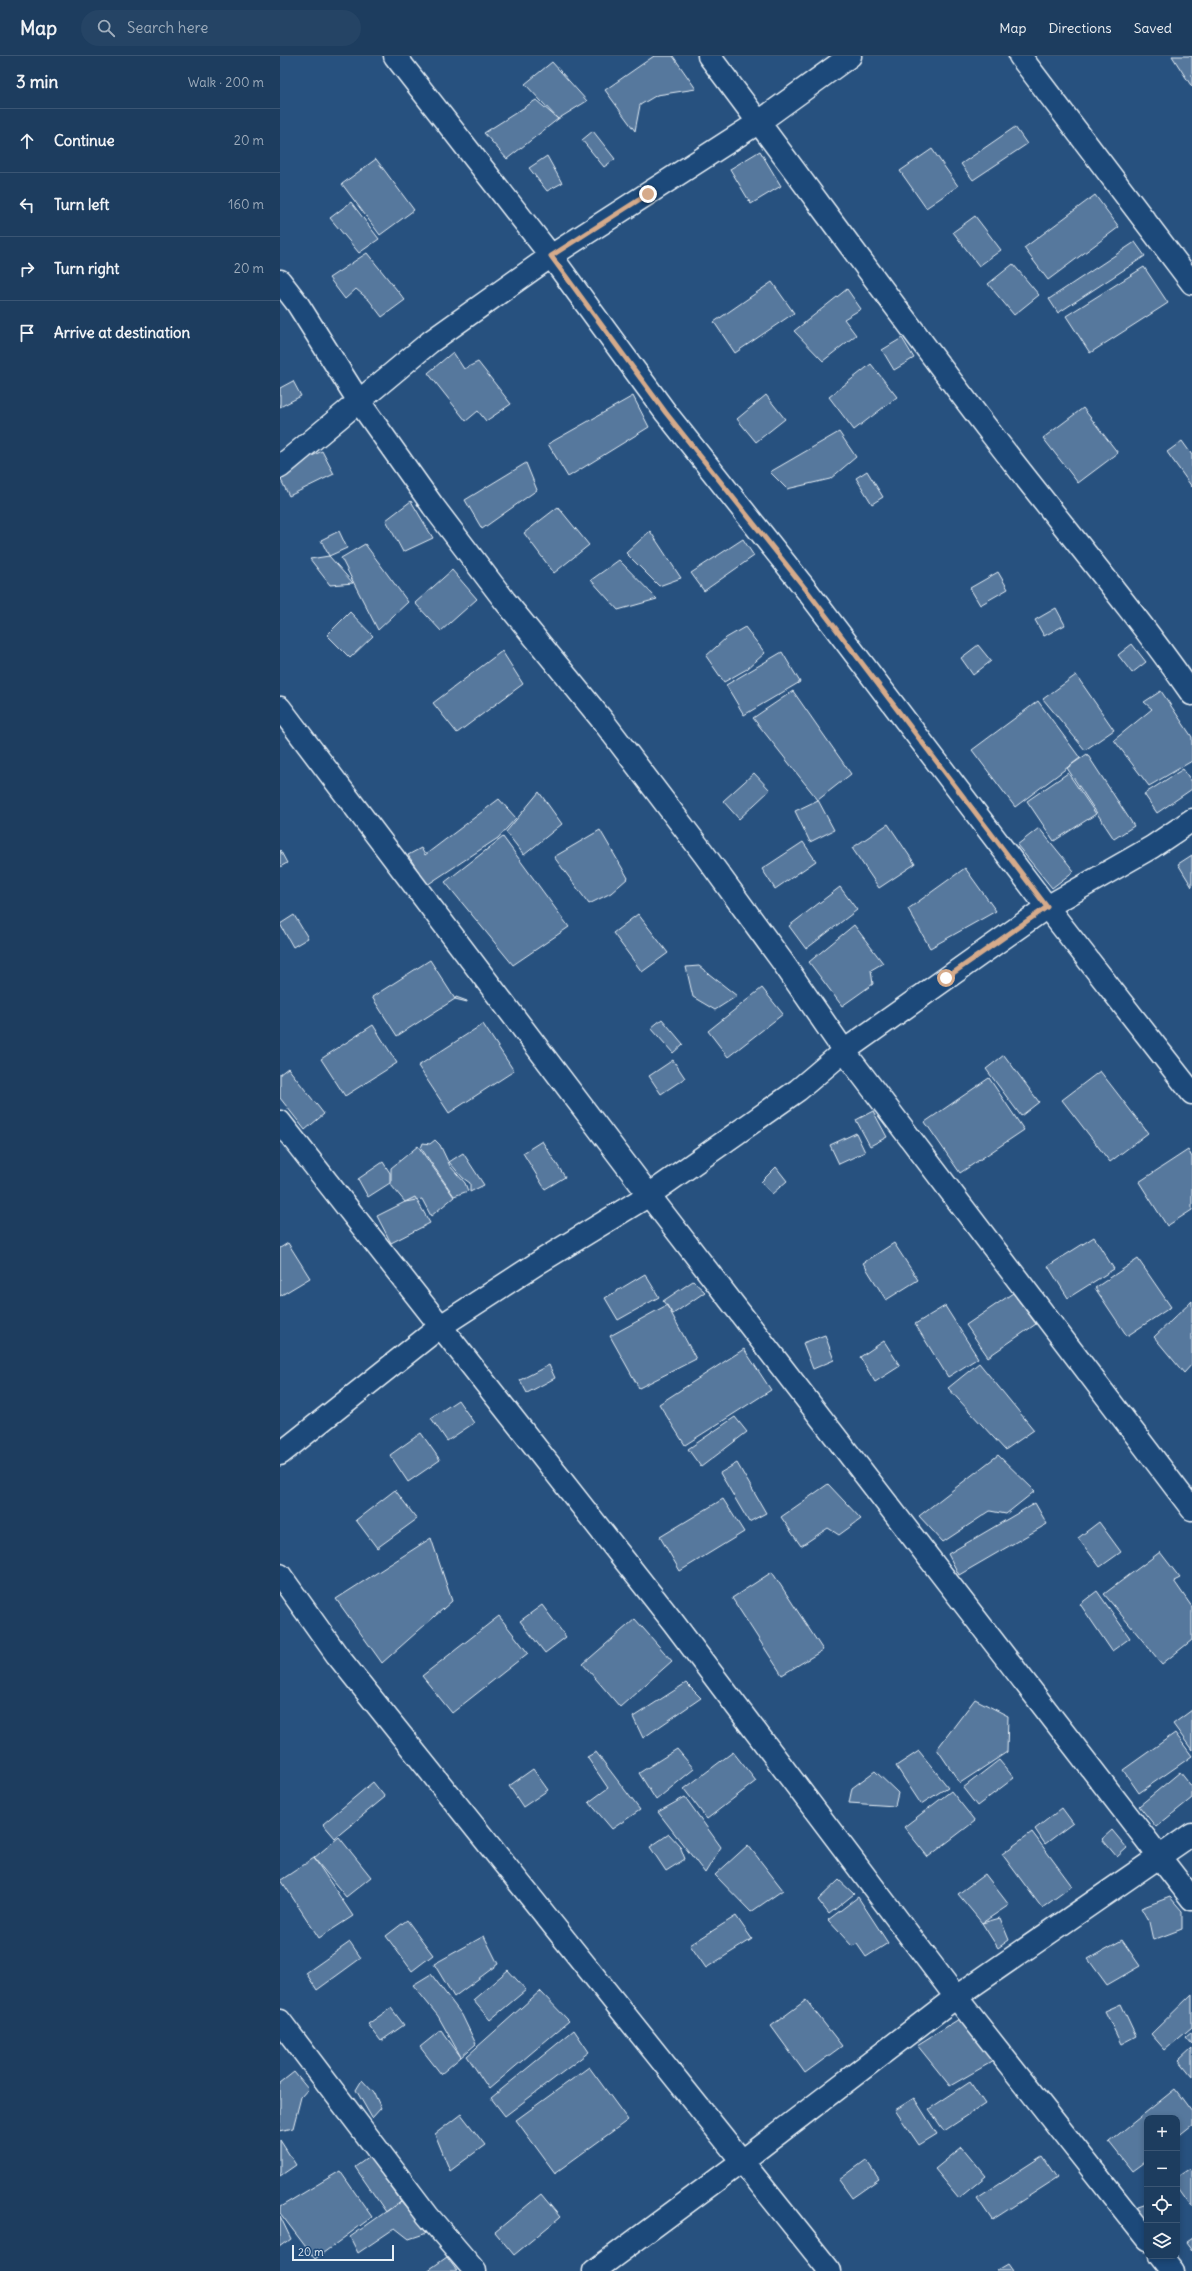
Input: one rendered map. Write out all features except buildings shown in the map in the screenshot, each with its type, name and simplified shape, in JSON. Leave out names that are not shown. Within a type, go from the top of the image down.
[{"type":"street","points":[[395,56],[551,256],[666,413],[808,592],[1047,907],[1192,1093]]},
{"type":"street","points":[[709,56],[888,299],[1023,475],[1150,633],[1192,694]]},
{"type":"street","points":[[280,467],[360,403],[430,342],[551,256],[759,122],[850,56]]},
{"type":"street","points":[[1020,56],[1192,284]]},
{"type":"street","points":[[280,281],[297,303],[360,403],[433,506],[505,601],[603,721],[704,854],[782,961],[844,1051],[1192,1509]]},
{"type":"street","points":[[280,708],[649,1195],[1192,1899]]},
{"type":"street","points":[[280,1454],[441,1326],[541,1260],[649,1195],[798,1090],[844,1051],[1047,907],[1152,847],[1192,820]]},
{"type":"street","points":[[280,1122],[673,1622],[956,1997],[1144,2235]]},
{"type":"street","points":[[280,1575],[337,1655],[741,2162],[830,2271]]},
{"type":"street","points":[[594,2271],[741,2162],[956,1997],[1192,1834]]},
{"type":"street","points":[[280,2021],[428,2216],[475,2271]]},
{"type":"street","points":[[1163,2259],[1173,2271]]},
{"type":"route","points":[[648,194],[551,256],[666,413],[808,592],[1047,907],[946,978]]}]
